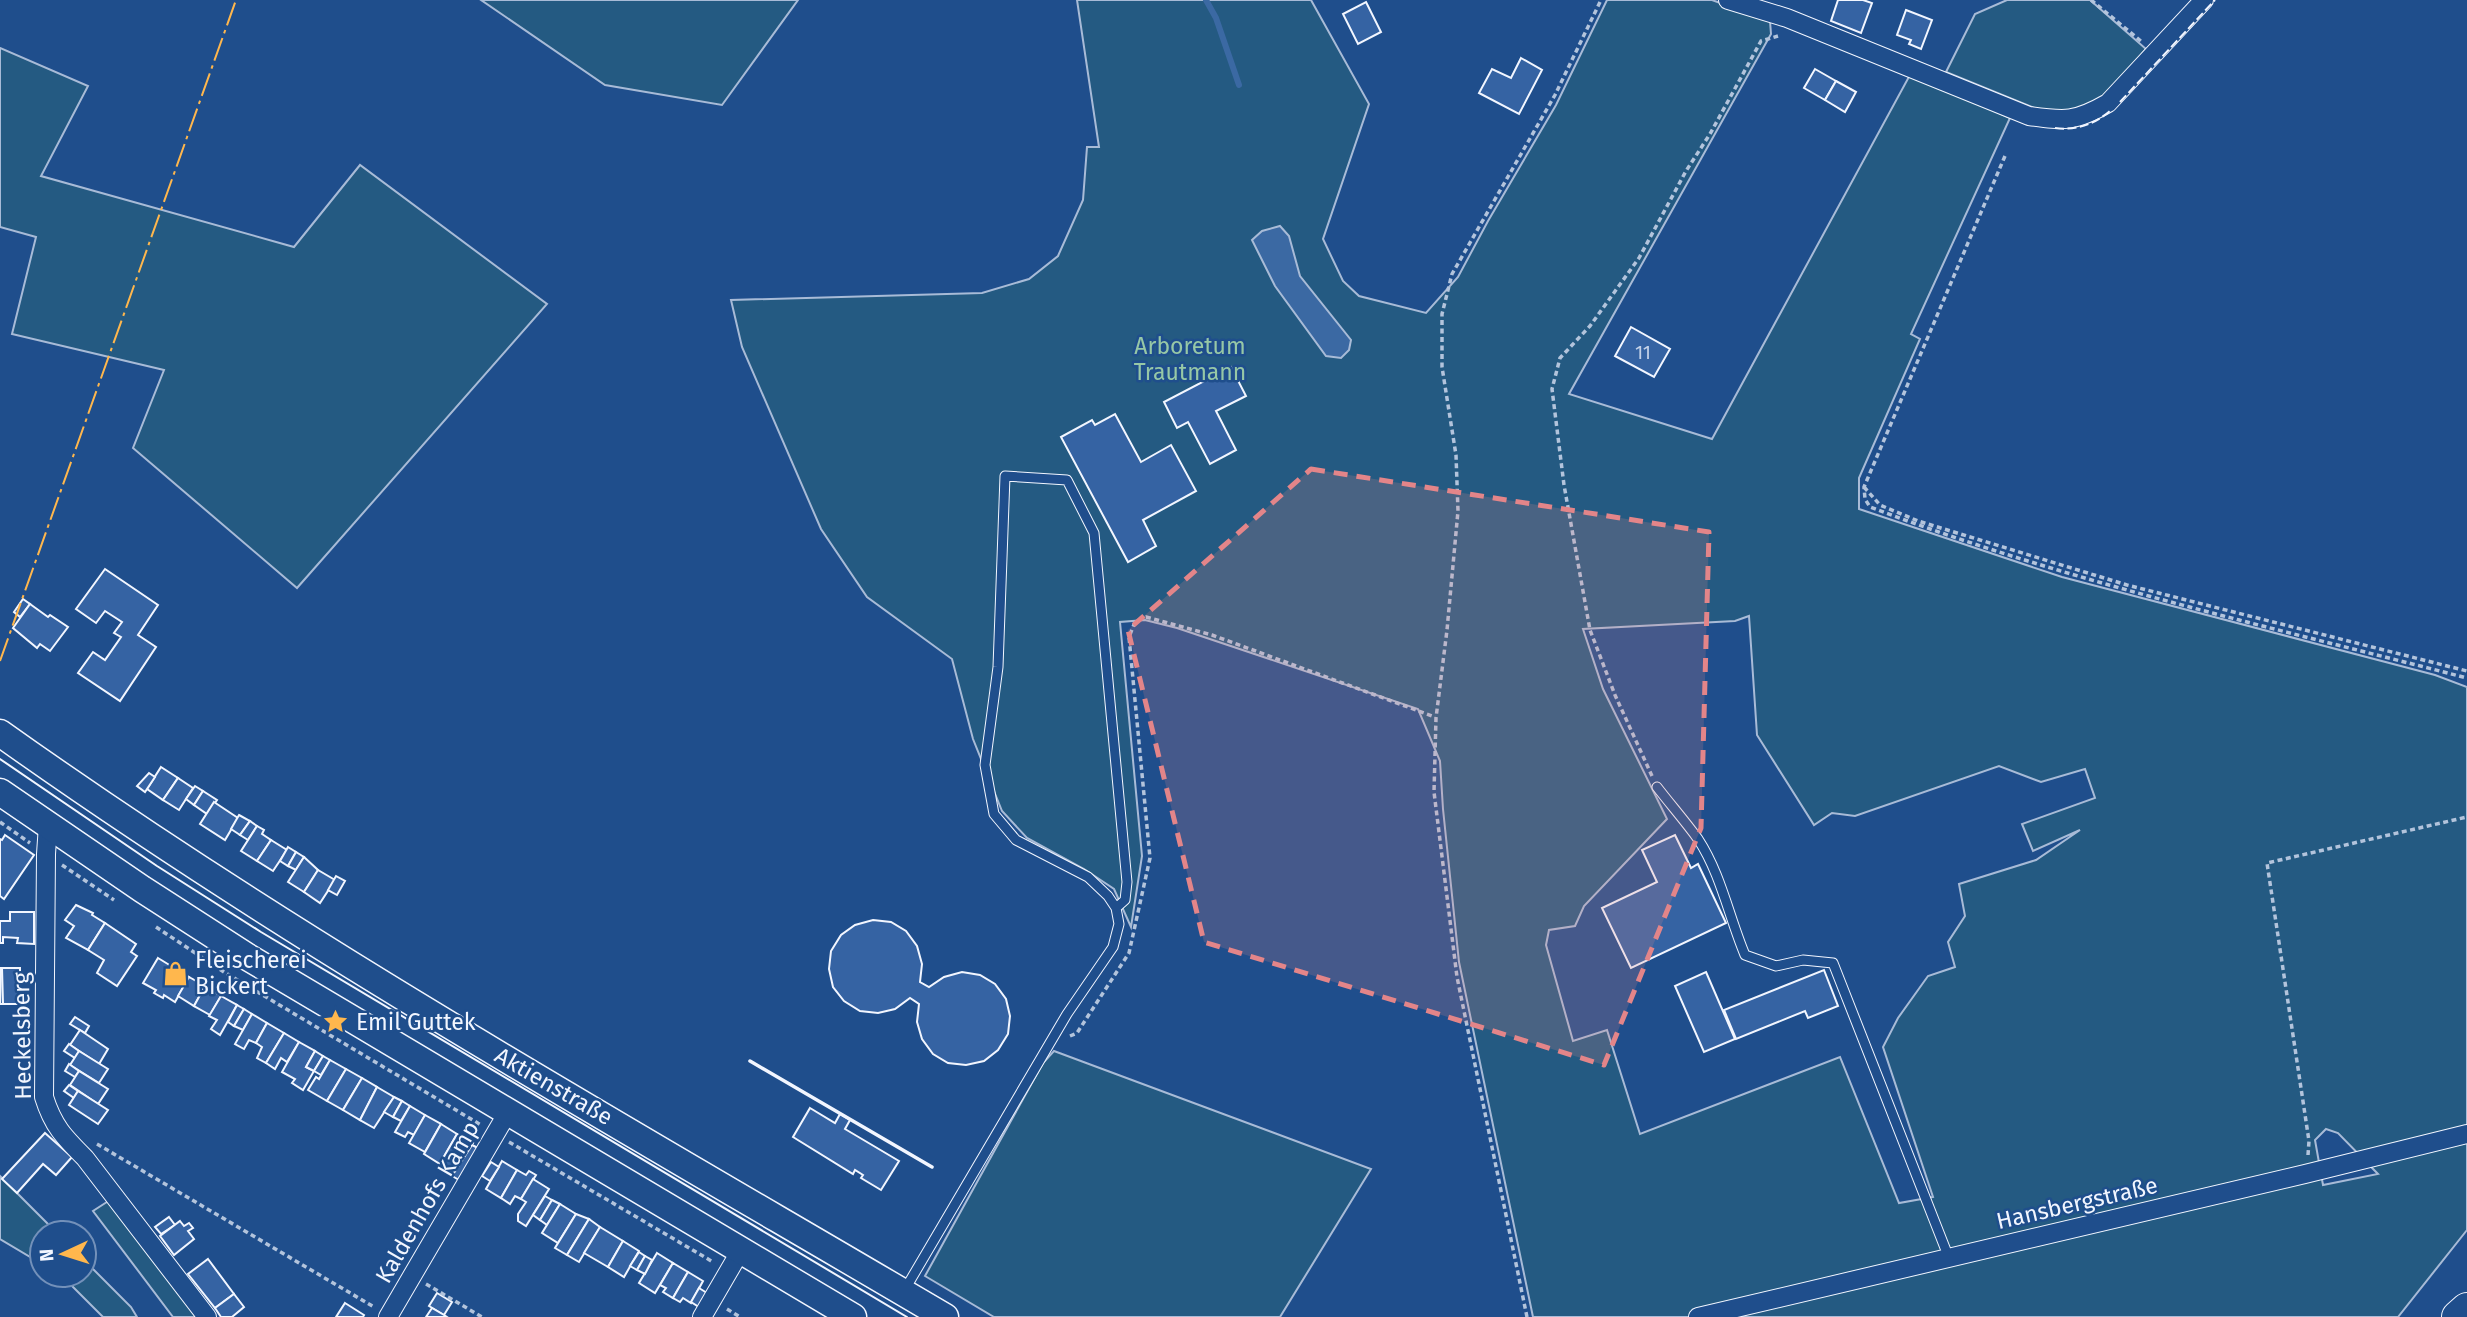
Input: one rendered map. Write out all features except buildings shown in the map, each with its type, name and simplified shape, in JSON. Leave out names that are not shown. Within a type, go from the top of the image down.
[{"type":"highway","points":[[2458,1317],[2466,1313]]},
{"type":"main road","name":"Aktienstraße","points":[[0,733],[167,850],[333,956],[945,1317]]},
{"type":"main road","name":"Aktienstraße","points":[[0,792],[246,956],[853,1317]]},
{"type":"street","points":[[1728,0],[1787,18],[2029,116],[2065,120],[2090,113],[2108,103],[2204,0]]},
{"type":"street","name":"Heckelsberg","points":[[48,825],[44,1097],[50,1118],[85,1158],[207,1317]]},
{"type":"street","name":"Kaldenhofs Kamp","points":[[388,1316],[508,1112]]},
{"type":"street","name":"Hansbergstraße","points":[[1698,1317],[2467,1134]]},
{"type":"street","points":[[702,1317],[741,1251]]},
{"type":"lane","points":[[903,1292],[1049,1044],[1113,947],[1119,924],[1116,908],[1108,896],[1088,877],[1016,841],[994,814],[985,765],[998,667],[1005,476],[1067,480],[1094,533],[1127,882],[1125,900],[1116,908]]},
{"type":"lane","points":[[1657,787],[1699,840],[1725,895],[1732,923],[1745,955],[1776,966],[1803,960],[1833,963],[1949,1258]]},
{"type":"path","points":[[1527,1317],[1457,977],[1434,792],[1436,718],[1458,511],[1456,455],[1442,367],[1442,314],[1451,274],[1555,95],[1601,0]]},
{"type":"path","points":[[2091,0],[2155,52]]},
{"type":"path","points":[[1657,787],[1615,695],[1590,630],[1552,389],[1560,358],[1590,326],[1639,258],[1761,41],[1778,36]]},
{"type":"path","points":[[2005,156],[1864,486],[1865,499],[1870,507],[1965,541],[2124,588],[2467,677]]},
{"type":"path","points":[[1864,486],[1880,505],[1917,521],[2127,585],[2467,671]]},
{"type":"path","points":[[1049,1044],[1077,1033],[1129,953],[1150,858],[1129,637],[1135,622],[1146,617],[1212,635],[1436,718]]},
{"type":"path","points":[[2305,1174],[2309,1141],[2267,863],[2467,817]]},
{"type":"path","points":[[0,822],[46,855]]},
{"type":"path","points":[[64,1137],[99,1144],[388,1316]]},
{"type":"path","points":[[412,1276],[482,1317]]},
{"type":"highlighted area","points":[[1311,469],[1709,532],[1701,828],[1604,1065],[1204,942],[1128,630]]},
{"type":"green space","points":[[481,0],[798,0],[722,105],[605,85]]},
{"type":"green space","name":"Arboretum Trautmann","points":[[1077,0],[1311,0],[1369,104],[1323,239],[1343,281],[1359,296],[1426,313],[1458,277],[1556,105],[1607,0],[1712,0],[1770,21],[1771,34],[1569,394],[1712,439],[1911,73],[2010,118],[1911,334],[1920,339],[1859,478],[1859,509],[2062,577],[2435,675],[2467,687],[2467,1230],[2398,1317],[1533,1317],[1459,962],[1440,761],[1418,709],[1177,628],[1145,620],[1120,622],[1142,856],[1131,927],[1114,889],[1027,838],[1002,811],[973,739],[952,659],[867,597],[821,529],[742,347],[731,300],[982,293],[1029,279],[1058,256],[1083,200],[1087,147],[1099,147]],"holes":[[[1749,616],[1757,735],[1814,825],[1832,813],[1855,816],[1999,766],[2041,782],[2085,769],[2095,798],[2022,824],[2033,851],[2080,830],[2036,860],[1959,884],[1965,916],[1948,942],[1955,967],[1928,976],[1898,1018],[1883,1047],[1933,1197],[1899,1203],[1840,1057],[1640,1134],[1607,1030],[1573,1041],[1546,945],[1549,930],[1575,926],[1584,906],[1667,819],[1603,689],[1583,629],[1735,621]],[[2326,1129],[2338,1133],[2378,1174],[2323,1185],[2315,1140]]]},
{"type":"green space","points":[[2007,0],[2090,0],[2146,49],[2112,89],[2095,104],[2074,111],[2049,114],[1946,72],[1975,14]]},
{"type":"green space","points":[[0,48],[88,86],[41,176],[294,247],[360,165],[547,304],[297,588],[133,448],[164,370],[12,334],[36,237],[0,227]]},
{"type":"green space","points":[[1054,1051],[1371,1169],[1280,1317],[994,1317],[925,1276],[1043,1063]]},
{"type":"green space","points":[[0,1176],[43,1219],[28,1219],[28,1256],[0,1239]]},
{"type":"green space","points":[[110,1200],[199,1317],[173,1317],[93,1211]]},
{"type":"green space","points":[[98,1274],[131,1307],[137,1317],[103,1317],[75,1289],[98,1289]]},
{"type":"shaded area","points":[[1280,226],[1289,236],[1300,276],[1351,340],[1349,350],[1341,358],[1326,356],[1275,286],[1252,240],[1262,231]]},
{"type":"waterway","points":[[1206,0],[1216,18],[1239,85]]},
{"type":"tram line","points":[[0,759],[157,866],[261,932],[907,1317]]},
{"type":"fence","points":[[2120,102],[2215,0]]},
{"type":"fence","points":[[2055,128],[2085,125],[2112,109]]},
{"type":"wall","points":[[750,1061],[932,1167]]},
{"type":"power","points":[[0,661],[236,0]]},
{"type":"place","name":"Fleischerei Bickert","points":[[175,973]]},
{"type":"place","name":"Emil Guttek","points":[[336,1022]]}]
